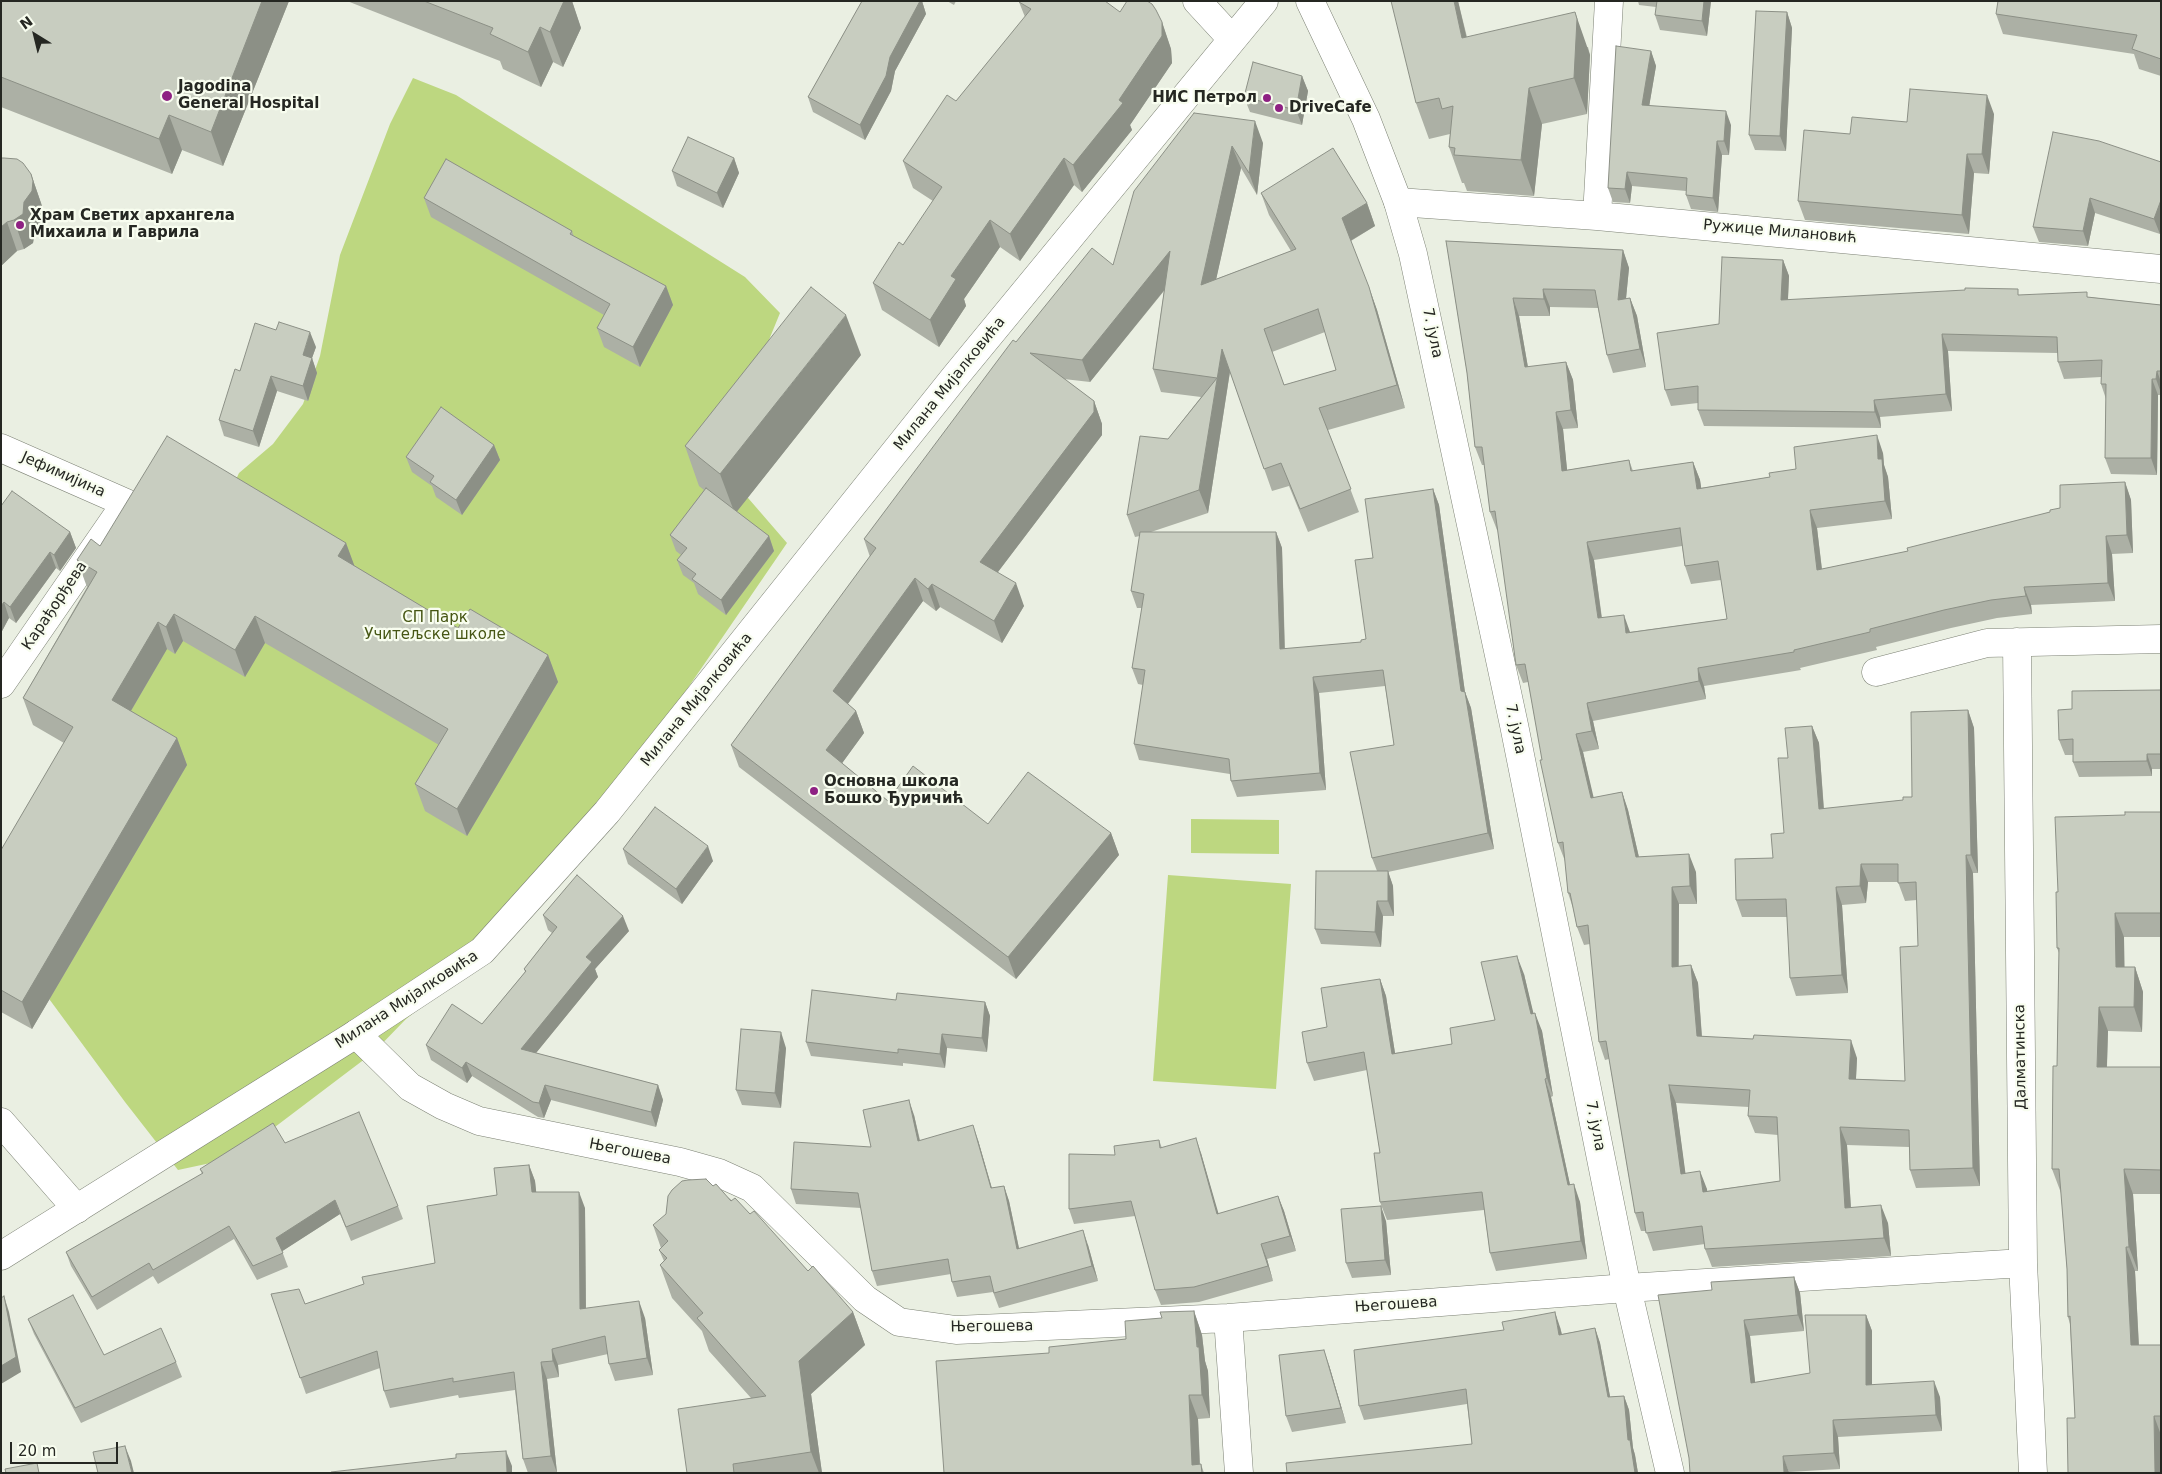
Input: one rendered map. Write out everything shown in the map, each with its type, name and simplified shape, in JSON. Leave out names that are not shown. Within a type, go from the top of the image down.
[{"type":"street","points":[[1197,1],[1232,39]]},
{"type":"street","name":"Милана Мијалковића","points":[[1,1256],[356,1034],[482,951],[607,812],[954,378],[1264,1]]},
{"type":"street","name":"7. јула","points":[[1310,1],[1366,119],[1398,202],[1424,300],[1458,454],[1627,1288],[1670,1473]]},
{"type":"street","points":[[1597,216],[1609,1]]},
{"type":"street","name":"Ружице Милановић","points":[[1398,202],[1597,216],[2161,269]]},
{"type":"street","name":"Јефимијина","points":[[1,448],[126,503]]},
{"type":"street","name":"Карађорђева","points":[[1,684],[126,503]]},
{"type":"street","points":[[1876,672],[1987,643],[2161,639]]},
{"type":"street","name":"Далматинска","points":[[2017,642],[2023,1263],[2033,1473]]},
{"type":"street","name":"Његошева","points":[[356,1034],[410,1087],[444,1106],[479,1121],[680,1162],[719,1174],[752,1188],[864,1300],[899,1322],[956,1330],[1228,1318],[1627,1288],[2023,1263]]},
{"type":"street","points":[[1,1122],[77,1209]]},
{"type":"street","points":[[1228,1318],[1240,1473]]},
{"type":"green space","name":"СП Парк Учитељске школе","points":[[413,78],[456,95],[745,277],[780,313],[748,391],[723,469],[787,543],[629,774],[440,992],[406,1019],[374,1052],[234,1158],[178,1170],[125,1102],[16,954],[239,473],[273,444],[303,404],[320,356],[340,255],[390,124]]},
{"type":"green space","points":[[1191,819],[1279,820],[1279,854],[1191,853]]},
{"type":"green space","points":[[1168,875],[1291,884],[1276,1089],[1153,1081]]},
{"type":"building","points":[[1,1],[262,1],[211,132],[169,115],[159,139],[1,77]]},
{"type":"building","points":[[424,1],[564,1],[550,32],[540,27],[528,52],[490,34],[493,28]]},
{"type":"building","points":[[862,1],[920,1],[890,57],[886,76],[860,125],[808,97]]},
{"type":"building","points":[[1020,1],[1105,1],[1120,12],[1127,1],[1147,1],[1152,4],[1162,22],[1162,36],[1119,100],[1123,103],[1073,165],[1064,158],[1010,234],[990,220],[951,276],[956,279],[930,320],[873,283],[899,242],[903,245],[942,187],[903,161],[947,95],[956,101],[1031,9]]},
{"type":"building","points":[[1391,1],[1454,1],[1462,38],[1575,12],[1577,19],[1574,78],[1529,88],[1521,160],[1454,155],[1455,148],[1449,147],[1453,106],[1442,109],[1439,98],[1416,103]]},
{"type":"building","points":[[1657,1],[1704,1],[1702,21],[1655,15]]},
{"type":"building","points":[[1998,1],[2161,1],[2161,59],[2132,49],[2137,35],[1996,14]]},
{"type":"building","points":[[1756,11],[1787,12],[1780,136],[1749,135]]},
{"type":"building","points":[[1616,46],[1651,51],[1642,105],[1726,111],[1724,141],[1717,141],[1713,198],[1686,195],[1687,178],[1627,172],[1625,189],[1608,188]]},
{"type":"building","points":[[1253,62],[1302,76],[1296,110],[1244,97]]},
{"type":"building","points":[[1910,89],[1987,95],[1982,154],[1967,154],[1962,215],[1798,201],[1804,130],[1850,134],[1852,117],[1907,122]]},
{"type":"building","points":[[1194,113],[1255,121],[1249,173],[1232,146],[1201,285],[1296,249],[1261,193],[1333,148],[1367,203],[1342,218],[1369,287],[1397,385],[1319,408],[1351,489],[1300,509],[1281,463],[1264,469],[1222,349],[1199,490],[1127,515],[1140,436],[1168,439],[1217,378],[1153,369],[1170,251],[1082,360],[1030,353],[1094,401],[1094,412],[980,562],[1016,583],[994,621],[932,584],[928,589],[915,578],[833,691],[856,711],[826,750],[888,801],[913,766],[988,824],[1028,772],[1111,833],[1008,957],[731,745],[876,548],[864,539],[1013,340],[1016,342],[1092,248],[1113,265],[1134,191]],"holes":[[[1318,309],[1336,370],[1284,385],[1264,329]]]},
{"type":"building","points":[[2053,132],[2099,141],[2161,162],[2161,200],[2154,219],[2090,198],[2083,231],[2033,227]]},
{"type":"building","points":[[688,137],[734,158],[717,193],[672,171]]},
{"type":"building","points":[[1,158],[17,159],[23,163],[31,174],[33,181],[32,191],[24,202],[23,214],[1,227]]},
{"type":"building","points":[[446,159],[572,231],[570,234],[666,286],[633,347],[597,328],[610,304],[424,198]]},
{"type":"building","points":[[1446,241],[1623,250],[1618,300],[1630,298],[1640,349],[1607,355],[1595,290],[1543,289],[1544,299],[1513,298],[1525,367],[1566,362],[1571,410],[1556,412],[1562,471],[1629,460],[1631,471],[1693,462],[1697,489],[1770,477],[1769,473],[1796,469],[1794,447],[1877,435],[1878,459],[1882,459],[1885,501],[1810,510],[1817,570],[1908,551],[1907,548],[2050,512],[2050,510],[2060,508],[2060,485],[2125,482],[2127,535],[2106,536],[2108,583],[2024,587],[2026,596],[1991,600],[1944,610],[1870,629],[1870,632],[1794,650],[1794,652],[1698,668],[1699,681],[1587,703],[1592,731],[1576,734],[1591,798],[1622,792],[1636,857],[1689,854],[1690,886],[1672,887],[1672,967],[1691,965],[1697,1036],[1753,1039],[1754,1035],[1851,1040],[1849,1079],[1905,1081],[1900,947],[1918,946],[1916,882],[1898,883],[1898,864],[1861,864],[1860,886],[1836,887],[1842,975],[1790,978],[1786,899],[1736,900],[1735,859],[1773,858],[1771,834],[1784,833],[1778,758],[1788,758],[1785,728],[1812,726],[1819,809],[1903,800],[1903,797],[1912,797],[1911,712],[1968,710],[1971,855],[1966,855],[1973,1168],[1910,1170],[1909,1130],[1840,1127],[1845,1208],[1881,1205],[1884,1238],[1705,1249],[1702,1226],[1646,1233],[1643,1212],[1635,1213],[1606,1041],[1599,1042],[1588,925],[1577,927],[1570,893],[1568,893],[1563,842],[1558,843],[1540,760],[1542,760],[1525,664],[1516,665],[1495,511],[1490,512],[1482,447],[1475,447],[1467,373]],"holes":[[[1680,528],[1685,566],[1718,561],[1727,619],[1626,633],[1624,615],[1598,618],[1587,542]],[[1669,1085],[1750,1090],[1748,1116],[1777,1117],[1780,1181],[1703,1192],[1700,1171],[1681,1174]]]},
{"type":"building","points":[[1722,257],[1783,260],[1781,300],[1965,290],[1965,288],[2018,289],[2018,295],[2087,292],[2087,297],[2161,305],[2161,371],[2157,371],[2156,379],[2152,379],[2151,458],[2105,458],[2106,384],[2101,384],[2102,360],[2058,362],[2057,337],[1942,334],[1946,394],[1874,400],[1875,412],[1698,410],[1698,386],[1665,390],[1657,333],[1719,324]]},
{"type":"building","points":[[811,287],[846,315],[720,474],[685,446]]},
{"type":"building","points":[[279,322],[310,332],[303,355],[312,358],[303,386],[271,376],[253,431],[219,420],[235,369],[240,371],[255,323],[276,330]]},
{"type":"building","points":[[441,407],[494,445],[456,500],[430,482],[434,476],[406,457]]},
{"type":"building","points":[[167,436],[346,543],[338,556],[458,628],[470,609],[548,655],[457,809],[415,784],[448,729],[255,616],[235,650],[174,614],[166,627],[158,622],[112,700],[177,738],[22,1002],[1,990],[1,850],[73,727],[23,698],[97,572],[77,560],[91,539],[100,546]]},
{"type":"building","points":[[706,488],[769,536],[721,600],[692,579],[696,574],[677,560],[687,548],[670,535]]},
{"type":"building","points":[[1433,489],[1461,691],[1465,692],[1488,833],[1372,858],[1350,752],[1394,745],[1383,670],[1313,677],[1320,773],[1231,781],[1229,759],[1134,744],[1145,670],[1132,668],[1144,594],[1131,591],[1140,532],[1276,532],[1280,649],[1361,642],[1361,640],[1366,639],[1355,560],[1373,558],[1365,499]]},
{"type":"building","points":[[12,491],[70,532],[54,555],[50,552],[10,607],[4,602],[1,606],[1,506]]},
{"type":"building","points":[[2161,690],[2161,754],[2147,754],[2147,761],[2073,762],[2073,739],[2059,740],[2058,710],[2072,709],[2072,691]]},
{"type":"building","points":[[655,807],[708,846],[676,889],[623,849]]},
{"type":"building","points":[[2125,812],[2161,812],[2161,913],[2115,913],[2116,967],[2135,967],[2134,1007],[2099,1007],[2097,1067],[2161,1067],[2161,1170],[2124,1169],[2129,1247],[2126,1247],[2131,1345],[2161,1345],[2161,1416],[2154,1416],[2155,1473],[2068,1473],[2067,1418],[2075,1418],[2070,1316],[2068,1317],[2067,1269],[2059,1169],[2052,1169],[2053,1066],[2057,1066],[2059,948],[2057,948],[2056,892],[2058,892],[2055,817],[2125,815]]},
{"type":"building","points":[[1316,871],[1388,871],[1388,901],[1377,901],[1375,932],[1315,929]]},
{"type":"building","points":[[577,875],[623,916],[586,957],[592,962],[521,1049],[658,1085],[651,1112],[545,1085],[539,1103],[533,1102],[466,1062],[462,1068],[426,1045],[452,1004],[482,1024],[526,971],[524,969],[557,927],[543,915]]},
{"type":"building","points":[[1517,956],[1531,1014],[1535,1013],[1547,1078],[1545,1079],[1568,1185],[1574,1184],[1581,1241],[1490,1253],[1482,1192],[1380,1202],[1374,1153],[1380,1153],[1364,1052],[1307,1063],[1302,1032],[1327,1027],[1321,988],[1380,979],[1392,1054],[1452,1044],[1450,1028],[1495,1020],[1481,962]]},
{"type":"building","points":[[812,990],[896,1000],[897,993],[985,1002],[982,1038],[942,1034],[940,1054],[898,1049],[898,1053],[806,1042]]},
{"type":"building","points":[[741,1029],[781,1032],[775,1093],[736,1090]]},
{"type":"building","points":[[909,1100],[918,1141],[973,1125],[991,1188],[1004,1186],[1017,1249],[1083,1230],[1092,1266],[994,1293],[990,1276],[952,1282],[948,1259],[872,1271],[858,1193],[791,1189],[794,1142],[871,1147],[863,1110]]},
{"type":"building","points":[[359,1112],[398,1206],[346,1227],[335,1200],[276,1238],[283,1253],[253,1266],[229,1226],[153,1270],[149,1263],[92,1297],[66,1252],[203,1173],[200,1169],[273,1123],[285,1143]]},
{"type":"building","points":[[1196,1138],[1217,1214],[1278,1196],[1290,1236],[1261,1244],[1268,1266],[1194,1287],[1155,1290],[1131,1201],[1069,1209],[1069,1154],[1115,1155],[1114,1146],[1159,1140],[1160,1148]]},
{"type":"building","points":[[529,1165],[532,1192],[579,1192],[580,1309],[639,1301],[647,1358],[609,1364],[605,1336],[552,1349],[553,1361],[541,1362],[551,1456],[523,1459],[514,1372],[453,1382],[453,1378],[384,1391],[377,1351],[300,1378],[271,1294],[299,1289],[305,1304],[364,1284],[362,1277],[435,1263],[427,1206],[497,1195],[494,1168]]},
{"type":"building","points":[[706,1179],[713,1186],[716,1184],[731,1201],[735,1198],[750,1214],[754,1211],[808,1271],[813,1266],[853,1312],[799,1361],[811,1452],[733,1464],[734,1473],[687,1473],[678,1409],[766,1396],[697,1318],[703,1313],[660,1265],[667,1258],[659,1250],[668,1241],[653,1225],[666,1214],[668,1196],[682,1181]]},
{"type":"building","points":[[1381,1206],[1385,1260],[1346,1263],[1341,1209]]},
{"type":"building","points":[[1794,1277],[1798,1315],[1744,1320],[1751,1383],[1810,1373],[1805,1315],[1866,1315],[1866,1385],[1934,1381],[1936,1415],[1833,1420],[1834,1453],[1783,1456],[1784,1473],[1690,1473],[1689,1458],[1658,1295],[1712,1290],[1711,1282]]},
{"type":"building","points":[[73,1295],[104,1355],[161,1328],[176,1362],[75,1408],[28,1319]]},
{"type":"building","points":[[4,1296],[16,1357],[1,1366],[1,1298]]},
{"type":"building","points":[[1194,1311],[1197,1347],[1199,1347],[1202,1395],[1189,1395],[1192,1465],[1201,1464],[1202,1473],[944,1473],[936,1361],[1049,1353],[1049,1347],[1126,1339],[1125,1321],[1162,1318],[1160,1312]]},
{"type":"building","points":[[1555,1312],[1559,1335],[1595,1328],[1608,1397],[1624,1396],[1628,1440],[1630,1440],[1635,1473],[1287,1473],[1286,1463],[1472,1444],[1466,1389],[1359,1406],[1354,1350],[1504,1330],[1502,1322]]},
{"type":"building","points":[[1324,1350],[1341,1408],[1286,1416],[1279,1355]]},
{"type":"building","points":[[125,1446],[132,1473],[98,1473],[93,1452]]},
{"type":"building","points":[[506,1451],[507,1473],[331,1472],[456,1458],[456,1454]]},
{"type":"building","points":[[37,1463],[39,1473],[6,1473],[5,1469]]},
{"type":"place","name":"Jagodina General Hospital","points":[[167,96]]},
{"type":"place","name":"НИС Петрол","points":[[1267,98]]},
{"type":"place","name":"DriveCafe","points":[[1279,108]]},
{"type":"place","name":"Храм Светих архангела Михаила и Гаврила","points":[[20,225]]},
{"type":"place","name":"Основна школа Бошко Ђуричић","points":[[814,791]]}]
